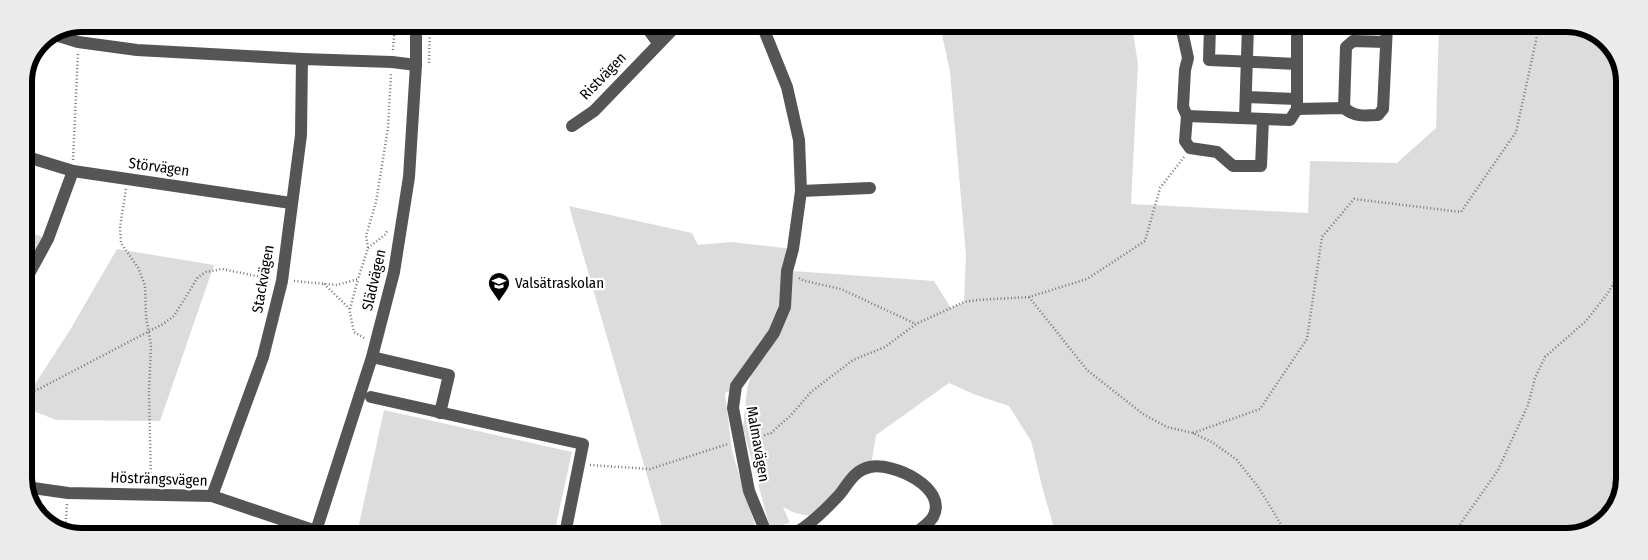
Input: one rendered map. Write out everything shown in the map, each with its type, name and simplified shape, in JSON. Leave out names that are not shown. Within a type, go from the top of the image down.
[{"type":"street","name":"Slädvägen","points":[[317,528],[372,357],[394,272],[407,186],[416,65],[416,32]]},
{"type":"street","points":[[650,32],[658,43]]},
{"type":"street","name":"Ristvägen","points":[[572,126],[594,111],[670,32]]},
{"type":"street","name":"Malmavägen","points":[[764,528],[749,491],[733,408],[736,386],[774,333],[785,307],[786,271],[793,249],[801,191],[799,140],[787,87],[765,32]]},
{"type":"street","points":[[1182,32],[1188,58],[1185,70],[1183,107],[1187,116],[1185,141],[1190,148],[1217,152],[1233,166],[1261,166],[1263,119]]},
{"type":"street","points":[[1209,60],[1210,32]]},
{"type":"street","points":[[1245,118],[1248,32]]},
{"type":"street","points":[[1187,116],[1290,120],[1297,104],[1297,32]]},
{"type":"street","points":[[1246,97],[1344,108],[1350,114],[1361,117],[1378,115],[1384,109],[1387,32]]},
{"type":"street","points":[[61,37],[78,42],[137,50],[392,62],[416,65]]},
{"type":"street","points":[[1344,108],[1346,47],[1353,41],[1386,42]]},
{"type":"street","points":[[1188,58],[1297,64]]},
{"type":"street","name":"Stackvägen","points":[[212,496],[263,357],[282,281],[301,135],[302,59]]},
{"type":"street","name":"Störvägen","points":[[32,159],[73,171],[291,203]]},
{"type":"street","points":[[32,267],[48,239],[73,171]]},
{"type":"street","points":[[801,191],[870,188]]},
{"type":"street","points":[[372,357],[449,375],[440,413]]},
{"type":"street","points":[[372,397],[583,444],[566,528]]},
{"type":"street","points":[[802,528],[839,494],[857,472],[871,466],[889,468],[905,473],[918,480],[931,491],[936,505],[933,518],[921,528]]},
{"type":"street","name":"Hösträngsvägen","points":[[33,488],[68,493],[212,496],[304,528]]},
{"type":"path","points":[[350,311],[368,248],[366,236],[376,202],[388,128],[394,32]]},
{"type":"path","points":[[1193,433],[1260,408],[1307,338],[1322,237],[1354,199],[1461,212],[1516,132],[1538,32]]},
{"type":"path","points":[[73,171],[78,42]]},
{"type":"path","points":[[579,464],[650,468],[739,440],[753,440],[771,433],[791,415],[811,392],[853,360],[885,347],[916,324],[964,302],[1029,297],[1087,278],[1145,241],[1160,188],[1190,148]]},
{"type":"path","points":[[128,179],[120,227],[121,243],[139,269],[145,286],[144,302],[151,345],[149,390],[151,495]]},
{"type":"path","points":[[368,248],[386,234],[388,225]]},
{"type":"path","points":[[33,391],[163,324],[174,316],[194,283],[206,272],[222,269],[282,281],[337,285],[358,279]]},
{"type":"path","points":[[786,271],[805,281],[841,289],[916,324]]},
{"type":"path","points":[[1458,528],[1498,470],[1528,405],[1534,378],[1545,357],[1586,321],[1608,293],[1616,279]]},
{"type":"path","points":[[323,283],[349,308],[354,332],[366,339],[376,341]]},
{"type":"path","points":[[1029,297],[1087,370],[1143,414],[1167,427],[1193,433],[1212,442],[1237,460],[1258,488],[1283,528]]},
{"type":"path","points":[[66,525],[68,493]]},
{"type":"shaded area","points":[[941,32],[1133,32],[1138,64],[1131,204],[1308,213],[1310,161],[1397,163],[1436,128],[1439,32],[1566,32],[1579,34],[1594,41],[1609,57],[1615,72],[1616,478],[1614,491],[1607,506],[1588,522],[1566,528],[1054,528],[1031,441],[1009,406],[976,395],[949,383],[876,435],[871,466],[816,517],[795,513],[783,507],[790,523],[770,528],[743,428],[747,389],[756,359],[735,389],[725,393],[732,451],[756,528],[662,528],[569,206],[692,233],[698,245],[732,242],[793,249],[792,271],[934,281],[951,308],[964,302],[966,255],[950,72]]},
{"type":"shaded area","points":[[32,233],[48,239],[32,267]]},
{"type":"shaded area","points":[[117,249],[214,265],[160,421],[56,420],[33,411],[33,387],[70,330]]},
{"type":"shaded area","points":[[384,410],[572,452],[555,528],[358,528]]},
{"type":"place","name":"Valsätraskolan","points":[[499,302]]}]
